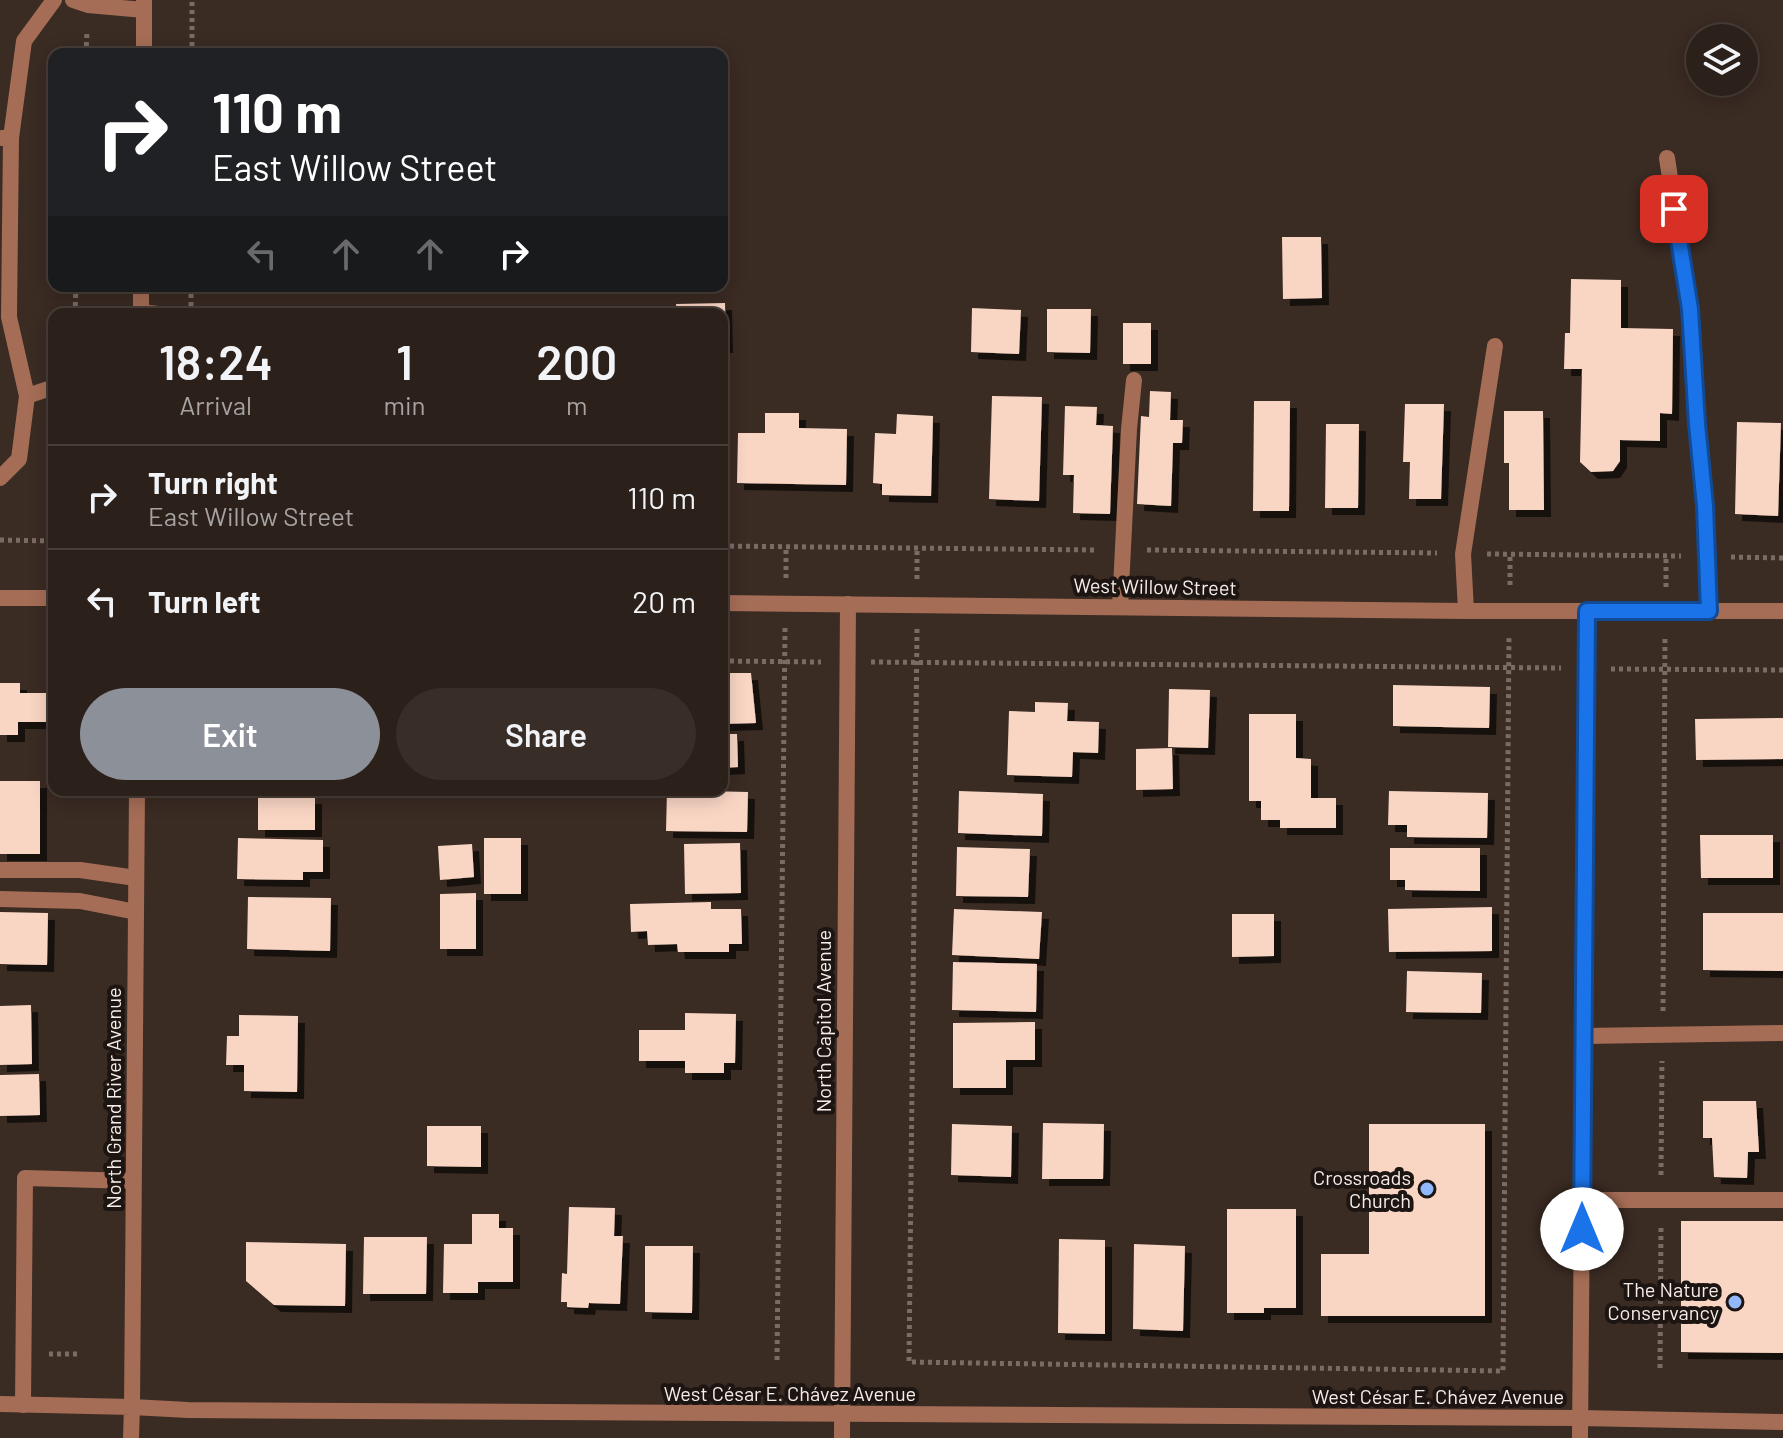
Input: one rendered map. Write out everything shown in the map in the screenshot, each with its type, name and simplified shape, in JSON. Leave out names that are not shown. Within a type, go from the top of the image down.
[{"type":"street","points":[[0,478],[19,459],[27,396],[9,317],[5,138],[24,41],[54,0]]},
{"type":"street","points":[[73,0],[88,5],[144,5],[144,48]]},
{"type":"street","points":[[1667,158],[1690,309],[1705,506],[1709,611]]},
{"type":"street","points":[[1466,611],[1463,554],[1495,346]]},
{"type":"street","points":[[1120,607],[1134,380]]},
{"type":"street","points":[[27,396],[48,389]]},
{"type":"street","points":[[0,598],[48,598]]},
{"type":"street","name":"West Willow Street","points":[[728,603],[1783,611]]},
{"type":"street","name":"North Capitol Avenue","points":[[842,1438],[848,604]]},
{"type":"street","points":[[1580,1438],[1587,611]]},
{"type":"street","name":"North Grand River Avenue","points":[[131,1438],[137,796]]},
{"type":"street","points":[[0,870],[80,870],[136,878]]},
{"type":"street","points":[[0,899],[80,901],[136,912]]},
{"type":"street","points":[[1583,1036],[1783,1033]]},
{"type":"street","points":[[23,1405],[25,1178],[133,1181]]},
{"type":"street","points":[[1582,1200],[1783,1200]]},
{"type":"street","name":"West César E. Chávez Avenue","points":[[0,1404],[204,1410],[1580,1418],[1783,1422]]},
{"type":"path","points":[[192,0],[192,48]]},
{"type":"path","points":[[0,540],[48,541]]},
{"type":"path","points":[[728,546],[1783,558]]},
{"type":"path","points":[[777,1360],[786,547]]},
{"type":"path","points":[[917,548],[909,1362],[1503,1371],[1510,554]]},
{"type":"path","points":[[1660,1368],[1666,556]]},
{"type":"path","points":[[728,661],[1783,670]]},
{"type":"building","points":[[1282,237],[1321,237],[1322,298],[1283,299]]},
{"type":"building","points":[[1571,279],[1621,280],[1621,328],[1673,329],[1672,414],[1660,413],[1660,441],[1620,440],[1620,461],[1613,471],[1591,472],[1580,462],[1582,369],[1564,369],[1565,333],[1570,333]]},
{"type":"building","points":[[725,303],[725,308],[676,308],[676,304]]},
{"type":"building","points":[[972,308],[1021,310],[1019,354],[971,352]]},
{"type":"building","points":[[1047,309],[1091,309],[1090,353],[1047,352]]},
{"type":"building","points":[[1123,323],[1151,323],[1151,364],[1123,364]]},
{"type":"building","points":[[1150,391],[1171,392],[1170,420],[1183,420],[1182,443],[1173,443],[1171,506],[1137,504],[1141,416],[1149,417]]},
{"type":"building","points":[[992,396],[1042,397],[1039,501],[989,499]]},
{"type":"building","points":[[1254,401],[1290,401],[1289,511],[1253,511]]},
{"type":"building","points":[[1405,404],[1444,404],[1441,499],[1409,499],[1410,462],[1403,462]]},
{"type":"building","points":[[1065,406],[1097,407],[1096,425],[1113,426],[1110,514],[1073,513],[1074,475],[1063,475]]},
{"type":"building","points":[[1504,411],[1543,411],[1544,510],[1509,510],[1509,463],[1504,463]]},
{"type":"building","points":[[765,413],[799,413],[799,428],[847,429],[846,485],[737,483],[738,433],[765,433]]},
{"type":"building","points":[[897,414],[933,416],[931,496],[882,495],[882,484],[873,483],[875,433],[896,434]]},
{"type":"building","points":[[1737,422],[1781,423],[1778,516],[1735,514]]},
{"type":"building","points":[[1326,424],[1359,424],[1358,508],[1325,508]]},
{"type":"building","points":[[728,673],[751,673],[756,723],[728,724]]},
{"type":"building","points":[[0,683],[20,683],[20,693],[47,693],[47,722],[18,722],[18,735],[0,735]]},
{"type":"building","points":[[1393,685],[1490,687],[1489,728],[1393,726]]},
{"type":"building","points":[[1169,689],[1210,690],[1208,748],[1168,747]]},
{"type":"building","points":[[1035,702],[1068,703],[1067,721],[1099,722],[1098,753],[1073,752],[1072,777],[1007,775],[1009,711],[1035,712]]},
{"type":"building","points":[[1249,714],[1296,714],[1296,758],[1311,759],[1311,798],[1336,798],[1336,828],[1280,828],[1280,820],[1261,820],[1261,801],[1249,801]]},
{"type":"building","points":[[1783,718],[1783,759],[1696,760],[1695,719]]},
{"type":"building","points":[[728,734],[737,734],[738,767],[728,768]]},
{"type":"building","points":[[1172,748],[1173,789],[1136,790],[1136,749]]},
{"type":"building","points":[[0,781],[40,781],[40,854],[0,854]]},
{"type":"building","points":[[959,791],[1043,794],[1042,836],[958,833]]},
{"type":"building","points":[[1389,791],[1488,793],[1487,838],[1407,837],[1407,825],[1388,825]]},
{"type":"building","points":[[728,792],[748,792],[747,832],[666,831],[667,796],[728,796]]},
{"type":"building","points":[[315,797],[315,830],[258,830],[258,798]]},
{"type":"building","points":[[1700,835],[1773,835],[1773,878],[1701,878]]},
{"type":"building","points":[[238,838],[323,840],[323,872],[303,872],[303,880],[237,879]]},
{"type":"building","points":[[484,838],[521,838],[521,894],[484,894]]},
{"type":"building","points":[[740,843],[741,893],[685,894],[684,844]]},
{"type":"building","points":[[472,844],[474,877],[440,880],[438,846]]},
{"type":"building","points":[[957,847],[1030,849],[1028,897],[956,896]]},
{"type":"building","points":[[1390,848],[1480,848],[1480,891],[1405,890],[1405,880],[1390,880]]},
{"type":"building","points":[[476,893],[476,949],[440,949],[440,894]]},
{"type":"building","points":[[248,897],[331,898],[330,951],[247,949]]},
{"type":"building","points":[[711,902],[711,909],[741,909],[742,944],[729,944],[729,952],[678,952],[677,944],[648,945],[647,931],[631,932],[630,904]]},
{"type":"building","points":[[1492,907],[1492,951],[1389,952],[1388,909]]},
{"type":"building","points":[[954,909],[1042,912],[1039,959],[952,955]]},
{"type":"building","points":[[0,912],[48,913],[47,965],[0,964]]},
{"type":"building","points":[[1703,913],[1783,913],[1783,971],[1703,970]]},
{"type":"building","points":[[1232,914],[1274,914],[1274,956],[1232,957]]},
{"type":"building","points":[[953,962],[1037,964],[1036,1012],[952,1010]]},
{"type":"building","points":[[1407,971],[1482,973],[1481,1013],[1406,1012]]},
{"type":"building","points":[[31,1005],[32,1064],[0,1065],[0,1006]]},
{"type":"building","points":[[685,1013],[736,1014],[735,1063],[724,1063],[724,1073],[685,1073],[685,1061],[639,1061],[639,1030],[685,1030]]},
{"type":"building","points":[[239,1015],[298,1016],[297,1092],[244,1091],[244,1065],[226,1065],[227,1036],[239,1036]]},
{"type":"building","points":[[1035,1022],[1035,1060],[1006,1060],[1006,1088],[953,1088],[953,1023]]},
{"type":"building","points":[[39,1074],[40,1115],[0,1116],[0,1075]]},
{"type":"building","points":[[1703,1101],[1756,1101],[1759,1152],[1748,1152],[1747,1178],[1714,1177],[1712,1138],[1703,1138]]},
{"type":"building","points":[[1043,1123],[1104,1124],[1103,1179],[1042,1179]]},
{"type":"building","points":[[952,1124],[1012,1126],[1011,1177],[951,1175]]},
{"type":"building","name":"Crossroads Church","points":[[1369,1124],[1485,1124],[1485,1316],[1321,1316],[1321,1254],[1369,1254]]},
{"type":"building","points":[[427,1126],[481,1126],[481,1167],[427,1166]]},
{"type":"building","points":[[569,1207],[615,1208],[614,1236],[623,1236],[620,1304],[589,1303],[588,1308],[567,1307],[567,1302],[561,1302],[562,1273],[567,1274]]},
{"type":"building","points":[[1227,1209],[1296,1209],[1296,1308],[1264,1308],[1264,1313],[1227,1313]]},
{"type":"building","points":[[472,1214],[499,1214],[499,1228],[513,1228],[513,1282],[478,1282],[478,1293],[443,1293],[444,1244],[472,1244]]},
{"type":"building","points":[[1681,1221],[1783,1221],[1783,1353],[1681,1352]]},
{"type":"building","points":[[364,1237],[427,1237],[426,1294],[363,1294]]},
{"type":"building","points":[[1059,1239],[1105,1240],[1105,1334],[1058,1333]]},
{"type":"building","points":[[246,1242],[346,1244],[345,1306],[274,1305],[246,1281]]},
{"type":"building","points":[[1134,1244],[1185,1246],[1183,1331],[1133,1329]]},
{"type":"building","points":[[645,1246],[693,1246],[692,1313],[645,1312]]},
{"type":"place","name":"Crossroads Church","points":[[1427,1189]]},
{"type":"place","name":"The Nature Conservancy","points":[[1735,1302]]},
{"type":"route","points":[[1582,1229],[1587,611],[1709,611],[1705,506],[1690,309],[1674,209]]}]
